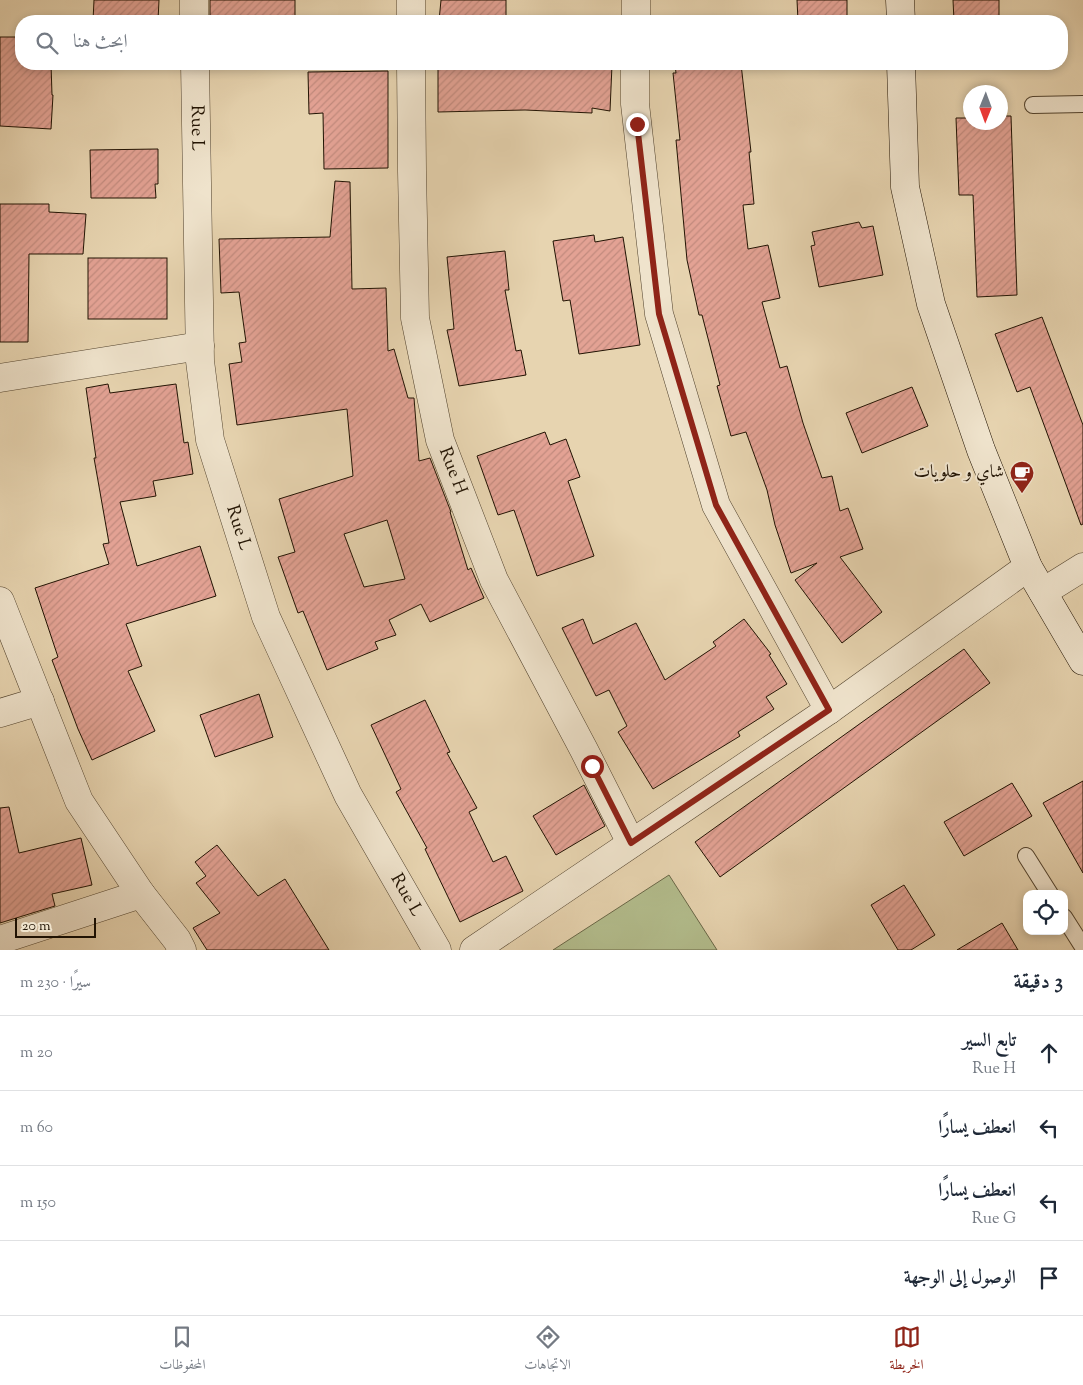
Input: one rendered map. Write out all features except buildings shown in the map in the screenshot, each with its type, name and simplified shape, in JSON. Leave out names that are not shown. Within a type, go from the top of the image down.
[{"type":"street","points":[[194,0],[194,15]]},
{"type":"street","points":[[411,0],[411,15]]},
{"type":"street","points":[[636,0],[636,15]]},
{"type":"street","points":[[900,0],[901,15]]},
{"type":"street","name":"Rue L","points":[[195,70],[200,361],[210,440],[266,617],[348,795],[437,950]]},
{"type":"street","name":"Rue H","points":[[412,70],[415,318],[440,440],[494,580],[631,843]]},
{"type":"street","points":[[636,70],[635,104],[659,314],[716,505],[829,710]]},
{"type":"street","points":[[901,70],[905,187],[931,304],[981,450],[1028,567],[1083,660]]},
{"type":"street","points":[[0,378],[200,346]]},
{"type":"street","points":[[474,950],[829,710],[1028,567]]},
{"type":"street","points":[[1043,592],[1083,567]]},
{"type":"street","points":[[0,601],[79,801],[141,894],[177,940],[182,950]]},
{"type":"street","points":[[0,713],[40,701]]},
{"type":"street","points":[[0,940],[141,894]]},
{"type":"lane","points":[[1033,106],[1083,104]]},
{"type":"lane","points":[[1026,856],[1047,890]]},
{"type":"lane","points":[[1068,923],[1083,947]]},
{"type":"green space","points":[[669,875],[717,950],[553,950]]},
{"type":"place","name":"شاي و حلويات","points":[[1022,494]]},
{"type":"route","points":[[592,766],[631,843],[829,710],[716,505],[659,314],[637,124]]}]
